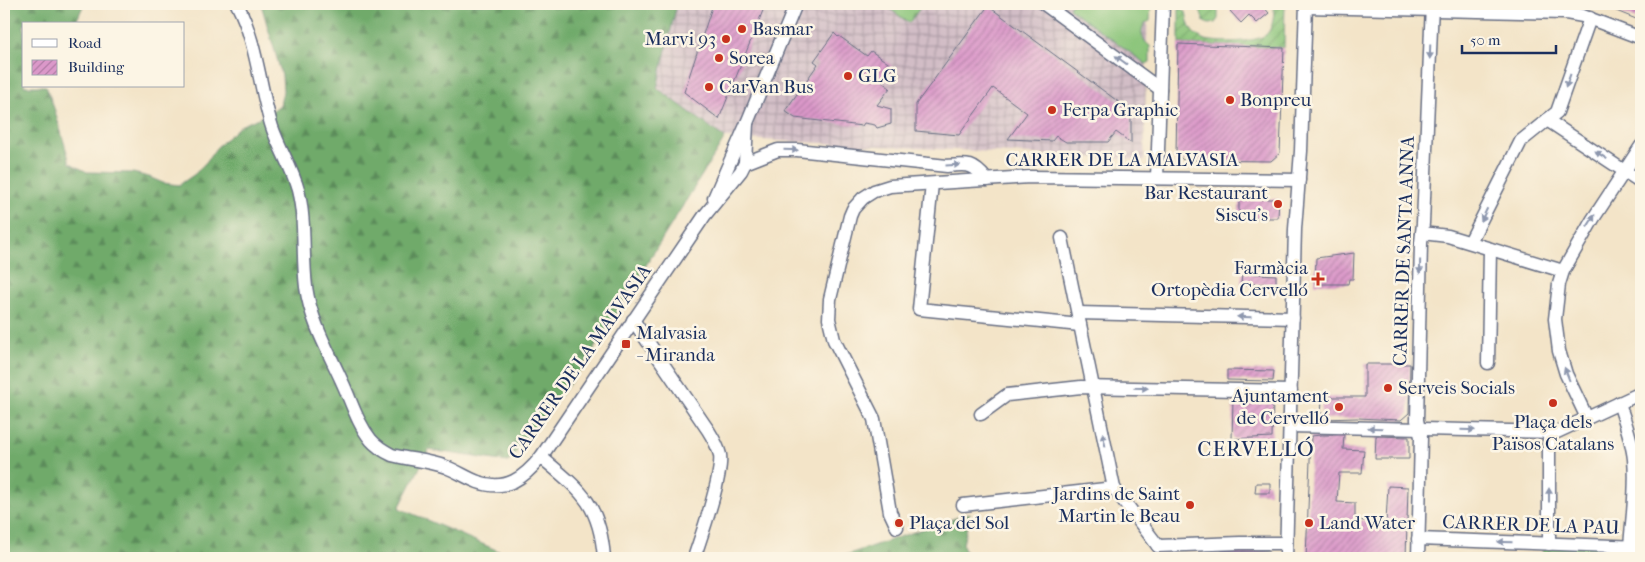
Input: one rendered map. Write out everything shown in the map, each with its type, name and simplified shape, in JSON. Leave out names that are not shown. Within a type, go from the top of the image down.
[{"type":"street","name":"CARRER DE LA MALVASIA","points":[[237,4],[254,46],[273,129],[297,188],[304,229],[304,271],[310,307],[325,346],[362,426],[378,447],[392,455],[446,467],[477,482],[488,485],[499,485],[516,481],[526,475],[704,215],[733,182],[745,163],[778,150],[797,150],[947,166],[970,166],[977,168],[987,180],[1030,177],[1299,180]]},
{"type":"street","points":[[704,215],[716,194],[747,123],[796,4]]},
{"type":"street","points":[[1044,4],[1160,89]]},
{"type":"street","points":[[1157,178],[1163,4]]},
{"type":"street","points":[[1286,558],[1295,243],[1306,5],[1431,7],[1566,13],[1588,10],[1641,38]]},
{"type":"street","name":"CARRER DE SANTA ANNA","points":[[1418,558],[1421,437],[1417,410],[1431,7]]},
{"type":"street","points":[[1470,242],[1521,140],[1557,112],[1588,10]]},
{"type":"street","points":[[1547,120],[1641,182]]},
{"type":"street","points":[[745,163],[747,123]]},
{"type":"street","points":[[1587,418],[1566,374],[1559,351],[1556,333],[1556,300],[1563,271],[1593,219],[1641,146]]},
{"type":"street","points":[[897,527],[890,512],[874,419],[834,340],[828,319],[846,225],[858,203],[868,194],[880,189],[987,180]]},
{"type":"street","points":[[932,184],[919,310],[1079,319],[1293,318]]},
{"type":"street","points":[[1422,233],[1448,236],[1563,271]]},
{"type":"street","points":[[1062,238],[1114,488],[1158,552],[1212,544],[1286,543]]},
{"type":"street","points":[[1488,363],[1490,249]]},
{"type":"street","points":[[633,320],[704,424],[718,448],[720,457],[719,470],[694,558]]},
{"type":"street","points":[[981,414],[1007,395],[1092,387],[1291,391]]},
{"type":"street","points":[[1290,426],[1557,432],[1641,393]]},
{"type":"street","points":[[1618,403],[1631,441],[1634,459],[1636,547]]},
{"type":"street","points":[[1549,432],[1549,544]]},
{"type":"street","points":[[540,457],[572,483],[590,504],[600,527],[604,558]]},
{"type":"street","points":[[964,505],[1114,488]]},
{"type":"street","name":"CARRER DE LA PAU","points":[[1418,539],[1636,547]]},
{"type":"shaded area","points":[[677,4],[1148,4],[1144,160],[725,138],[657,88]]},
{"type":"green space","points":[[4,4],[84,4],[76,22],[22,22],[22,88],[47,88],[70,163],[87,172],[133,173],[163,183],[179,185],[195,174],[216,148],[240,126],[268,114],[280,105],[283,91],[282,76],[261,4],[677,4],[657,88],[725,138],[584,365],[508,462],[429,450],[399,508],[515,558],[4,558]]},
{"type":"green space","points":[[880,4],[923,4],[909,23],[886,6],[881,6]]},
{"type":"green space","points":[[1071,4],[1151,4],[1150,21],[1143,26],[1142,33],[1143,38],[1150,46],[1150,62],[1146,64],[1069,8]]},
{"type":"green space","points":[[1198,4],[1211,4],[1218,11],[1218,19],[1215,23],[1209,24],[1204,22]]},
{"type":"green space","points":[[1274,4],[1285,4],[1284,48],[1179,44],[1179,8],[1186,12],[1191,29],[1195,34],[1205,40],[1228,42],[1255,39],[1267,34],[1274,16]]},
{"type":"green space","points":[[970,513],[963,544],[967,558],[837,558]]},
{"type":"green space","points":[[1641,543],[1641,558],[1543,558],[1542,544]]},
{"type":"building","points":[[713,4],[759,4],[764,8],[719,119],[684,92]]},
{"type":"building","points":[[1238,4],[1261,4],[1269,13],[1257,23],[1249,15],[1241,23],[1230,11]]},
{"type":"building","points":[[1599,4],[1641,4],[1641,21]]},
{"type":"building","points":[[988,6],[1131,111],[1131,143],[1116,132],[1108,142],[1066,142],[1056,136],[1052,141],[1008,139],[1027,113],[993,88],[959,135],[916,131],[916,104]]},
{"type":"building","name":"GLG","points":[[834,33],[867,56],[871,51],[891,65],[891,70],[882,82],[890,88],[877,105],[891,109],[891,124],[877,128],[875,125],[864,123],[862,126],[795,118],[785,111],[818,64],[814,61]]},
{"type":"building","name":"Bonpreu","points":[[1178,44],[1284,48],[1280,153],[1271,161],[1183,160],[1176,153]]},
{"type":"building","points":[[1239,199],[1279,199],[1278,218],[1239,218]]},
{"type":"building","points":[[1354,253],[1353,279],[1349,279],[1348,284],[1315,284],[1316,258]]},
{"type":"building","points":[[1242,273],[1276,275],[1276,284],[1241,284]]},
{"type":"building","name":"Serveis Socials","points":[[1365,364],[1410,364],[1409,413],[1401,420],[1321,419],[1322,397],[1365,397]]},
{"type":"building","points":[[1227,370],[1274,371],[1273,381],[1227,380]]},
{"type":"building","points":[[1233,399],[1273,400],[1272,437],[1232,439]]},
{"type":"building","points":[[1344,435],[1343,449],[1364,450],[1362,473],[1339,473],[1337,502],[1355,503],[1355,520],[1386,522],[1388,486],[1408,487],[1406,558],[1306,558],[1311,436]]},
{"type":"building","points":[[1376,436],[1409,437],[1409,459],[1375,459]]},
{"type":"building","points":[[1256,483],[1270,483],[1270,493],[1255,493]]},
{"type":"building","points":[[1269,551],[1269,558],[1222,558],[1221,552]]},
{"type":"place","name":"Basmar","points":[[742,29]]},
{"type":"place","name":"Marvi 93","points":[[726,39]]},
{"type":"place","name":"Sorea","points":[[719,58]]},
{"type":"place","name":"GLG","points":[[848,76]]},
{"type":"place","name":"CarVan Bus","points":[[709,87]]},
{"type":"place","name":"Bonpreu","points":[[1230,100]]},
{"type":"place","name":"Ferpa Graphic","points":[[1052,110]]},
{"type":"place","name":"Bar Restaurant Siscu's","points":[[1278,204]]},
{"type":"place","name":"Farmàcia Ortopèdia Cervelló","points":[[1318,279]]},
{"type":"place","name":"Malvasia - Miranda","points":[[626,344]]},
{"type":"place","name":"Serveis Socials","points":[[1388,388]]},
{"type":"place","name":"Plaça dels Països Catalans","points":[[1553,403]]},
{"type":"place","name":"Ajuntament de Cervelló","points":[[1339,407]]},
{"type":"place","name":"Jardins de Saint Martin le Beau","points":[[1190,505]]},
{"type":"place","name":"Plaça del Sol","points":[[899,523]]},
{"type":"place","name":"Land Water","points":[[1309,523]]},
{"type":"district","name":"CERVELLÓ","points":[[1256,449]]}]
